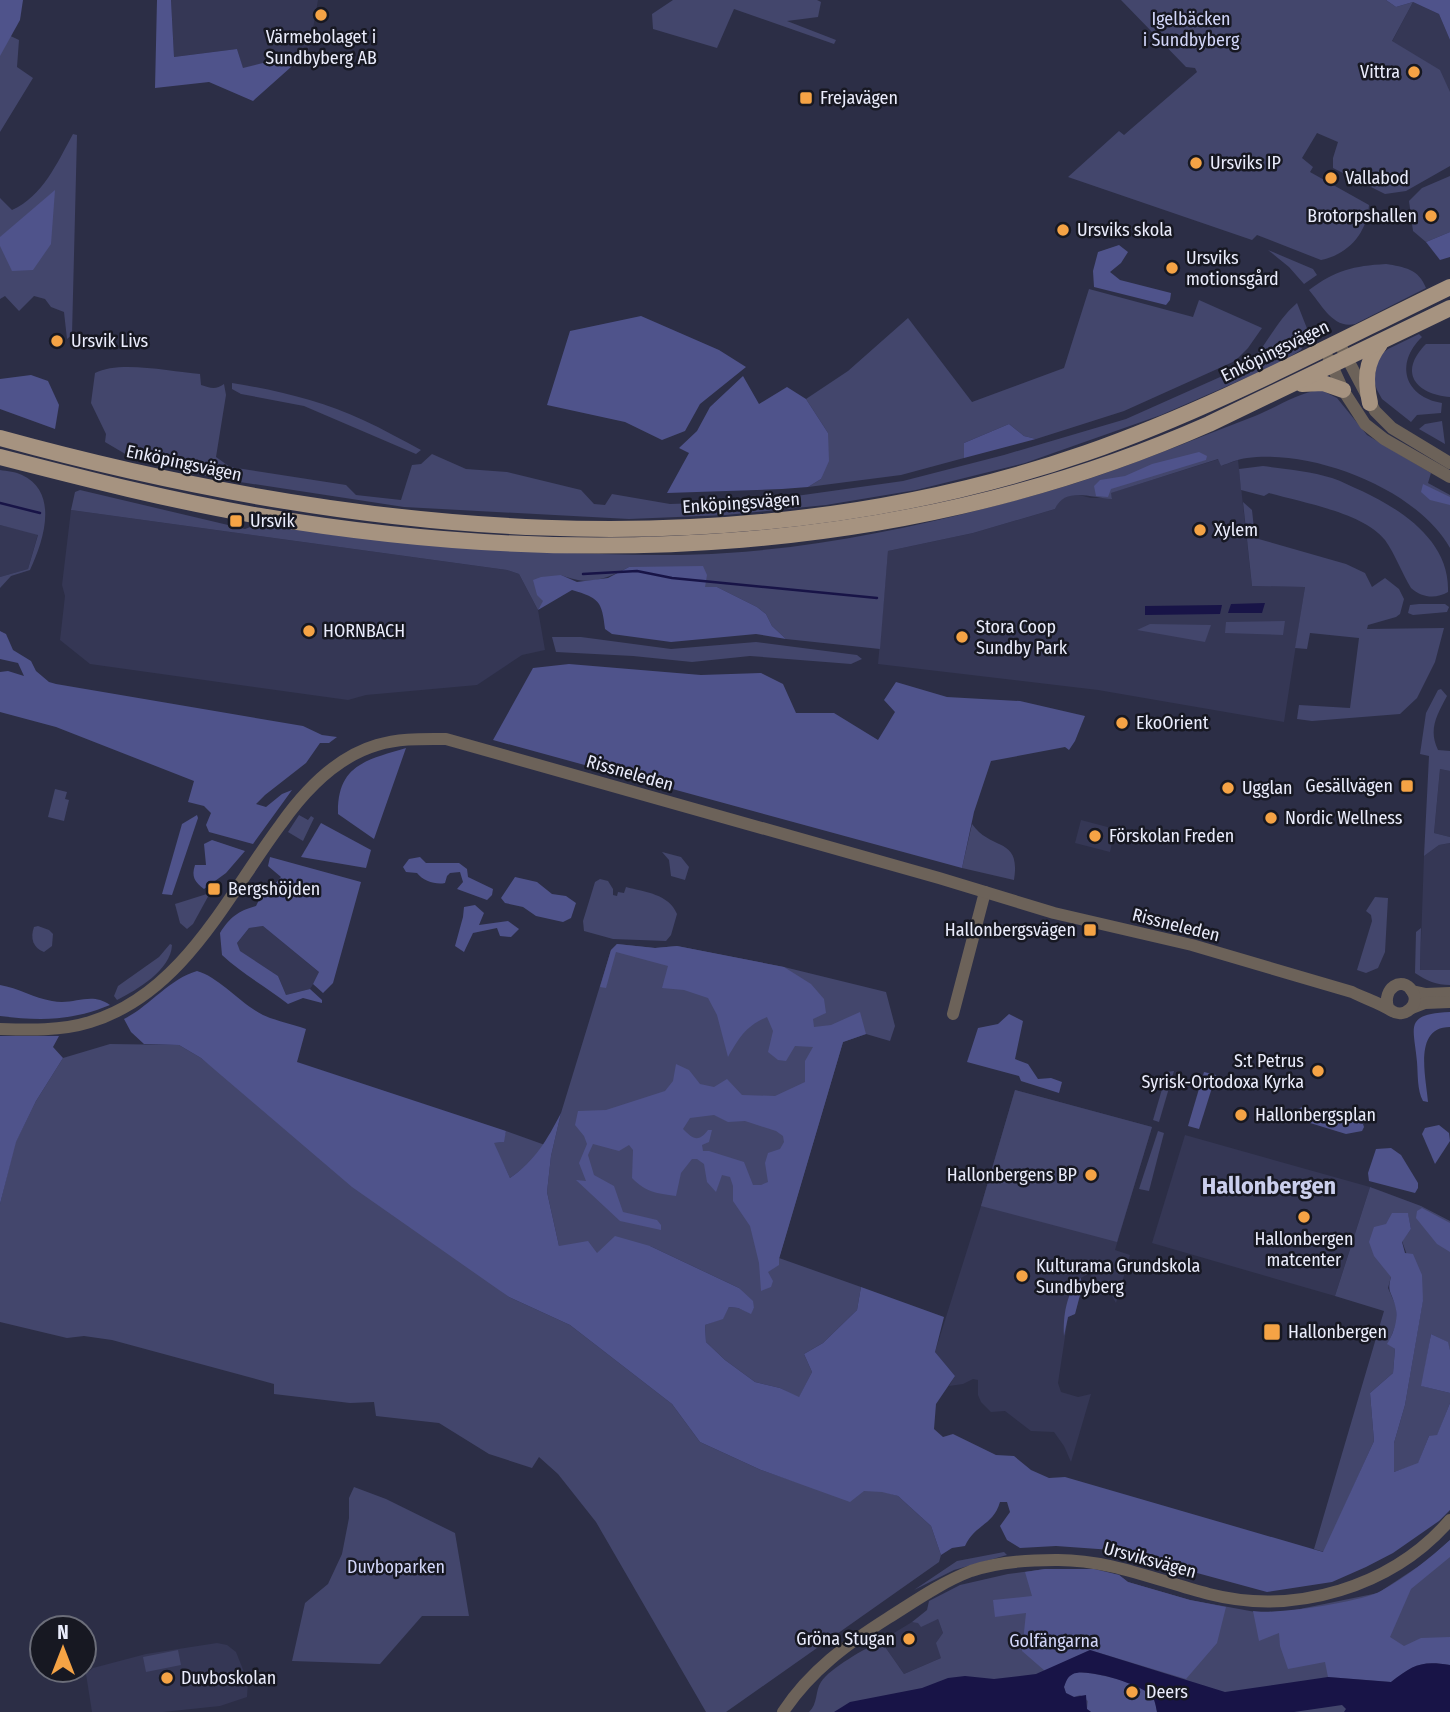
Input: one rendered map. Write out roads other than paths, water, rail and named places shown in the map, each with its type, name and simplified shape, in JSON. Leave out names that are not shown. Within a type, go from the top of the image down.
[{"type":"main road","name":"Enköpingsvägen","points":[[0,438],[62,455],[269,500],[388,517],[505,527],[639,529],[755,523],[854,512],[945,493],[1023,472],[1157,427],[1231,394],[1450,287]]},
{"type":"main road","name":"Enköpingsvägen","points":[[0,457],[160,496],[261,516],[406,535],[581,545],[749,541],[891,522],[1021,491],[1094,468],[1174,440],[1450,309]]},
{"type":"main road","points":[[1370,403],[1366,378],[1368,363],[1381,342]]},
{"type":"main road","points":[[1289,387],[1323,383],[1343,390]]},
{"type":"main road","points":[[60,472],[62,455]]},
{"type":"street","points":[[1331,345],[1339,362],[1392,428],[1450,463]]},
{"type":"street","points":[[1339,362],[1343,390],[1359,416],[1375,432],[1450,477]]},
{"type":"street","name":"Rissneleden","points":[[0,1029],[38,1030],[89,1022],[135,1001],[162,982],[193,948],[283,821],[321,776],[350,757],[376,745],[407,739],[446,739],[1054,913],[1192,946],[1352,992],[1372,1003],[1388,1007]]},
{"type":"street","points":[[953,1014],[985,892]]},
{"type":"street","points":[[1450,993],[1426,994],[1412,991],[1402,984],[1389,989],[1386,996],[1388,1007],[1399,1013],[1425,1003],[1450,1002]]},
{"type":"street","name":"Rissneleden","points":[[1352,992],[1370,993],[1389,989]]},
{"type":"street","points":[[1412,991],[1415,1000],[1412,1008]]},
{"type":"street","name":"Ursviksvägen","points":[[783,1712],[816,1670],[833,1655],[931,1591],[972,1571],[1010,1563],[1056,1560],[1099,1562],[1213,1595],[1270,1602],[1315,1598],[1390,1570],[1418,1550],[1450,1520]]},
{"type":"waterway","points":[[0,503],[40,513]]},
{"type":"waterway","points":[[583,574],[637,571],[672,578],[877,598]]},
{"type":"place","name":"Värmebolaget i Sundbyberg AB","points":[[321,15]]},
{"type":"place","name":"Vittra","points":[[1414,72]]},
{"type":"place","name":"Frejavägen","points":[[806,98]]},
{"type":"place","name":"Ursviks IP","points":[[1196,163]]},
{"type":"place","name":"Vallabod","points":[[1331,178]]},
{"type":"place","name":"Brotorpshallen","points":[[1431,216]]},
{"type":"place","name":"Ursviks skola","points":[[1063,230]]},
{"type":"place","name":"Ursviks motionsgård","points":[[1172,268]]},
{"type":"place","name":"Ursvik Livs","points":[[57,341]]},
{"type":"place","name":"Ursvik","points":[[236,521]]},
{"type":"place","name":"Xylem","points":[[1200,530]]},
{"type":"place","name":"HORNBACH","points":[[309,631]]},
{"type":"place","name":"Stora Coop Sundby Park","points":[[962,637]]},
{"type":"place","name":"EkoOrient","points":[[1122,723]]},
{"type":"place","name":"Gesällvägen","points":[[1407,786]]},
{"type":"place","name":"Ugglan","points":[[1228,788]]},
{"type":"place","name":"Nordic Wellness","points":[[1271,818]]},
{"type":"place","name":"Förskolan Freden","points":[[1095,836]]},
{"type":"place","name":"Bergshöjden","points":[[214,889]]},
{"type":"place","name":"Hallonbergsvägen","points":[[1090,930]]},
{"type":"place","name":"S:t Petrus Syrisk-Ortodoxa Kyrka","points":[[1318,1071]]},
{"type":"place","name":"Hallonbergsplan","points":[[1241,1115]]},
{"type":"place","name":"Hallonbergens BP","points":[[1091,1175]]},
{"type":"place","name":"Hallonbergen matcenter","points":[[1304,1217]]},
{"type":"place","name":"Kulturama Grundskola Sundbyberg","points":[[1022,1276]]},
{"type":"place","name":"Hallonbergen","points":[[1272,1332]]},
{"type":"place","name":"Gröna Stugan","points":[[909,1639]]},
{"type":"place","name":"Duvboskolan","points":[[167,1678]]},
{"type":"place","name":"Deers","points":[[1132,1692]]},
{"type":"district","name":"Hallonbergen","points":[[1269,1186]]},
{"type":"park label","name":"Igelbäcken i Sundbyberg","points":[[1191,29]]},
{"type":"park label","name":"Duvboparken","points":[[396,1567]]},
{"type":"park label","name":"Golfängarna","points":[[1054,1641]]}]
